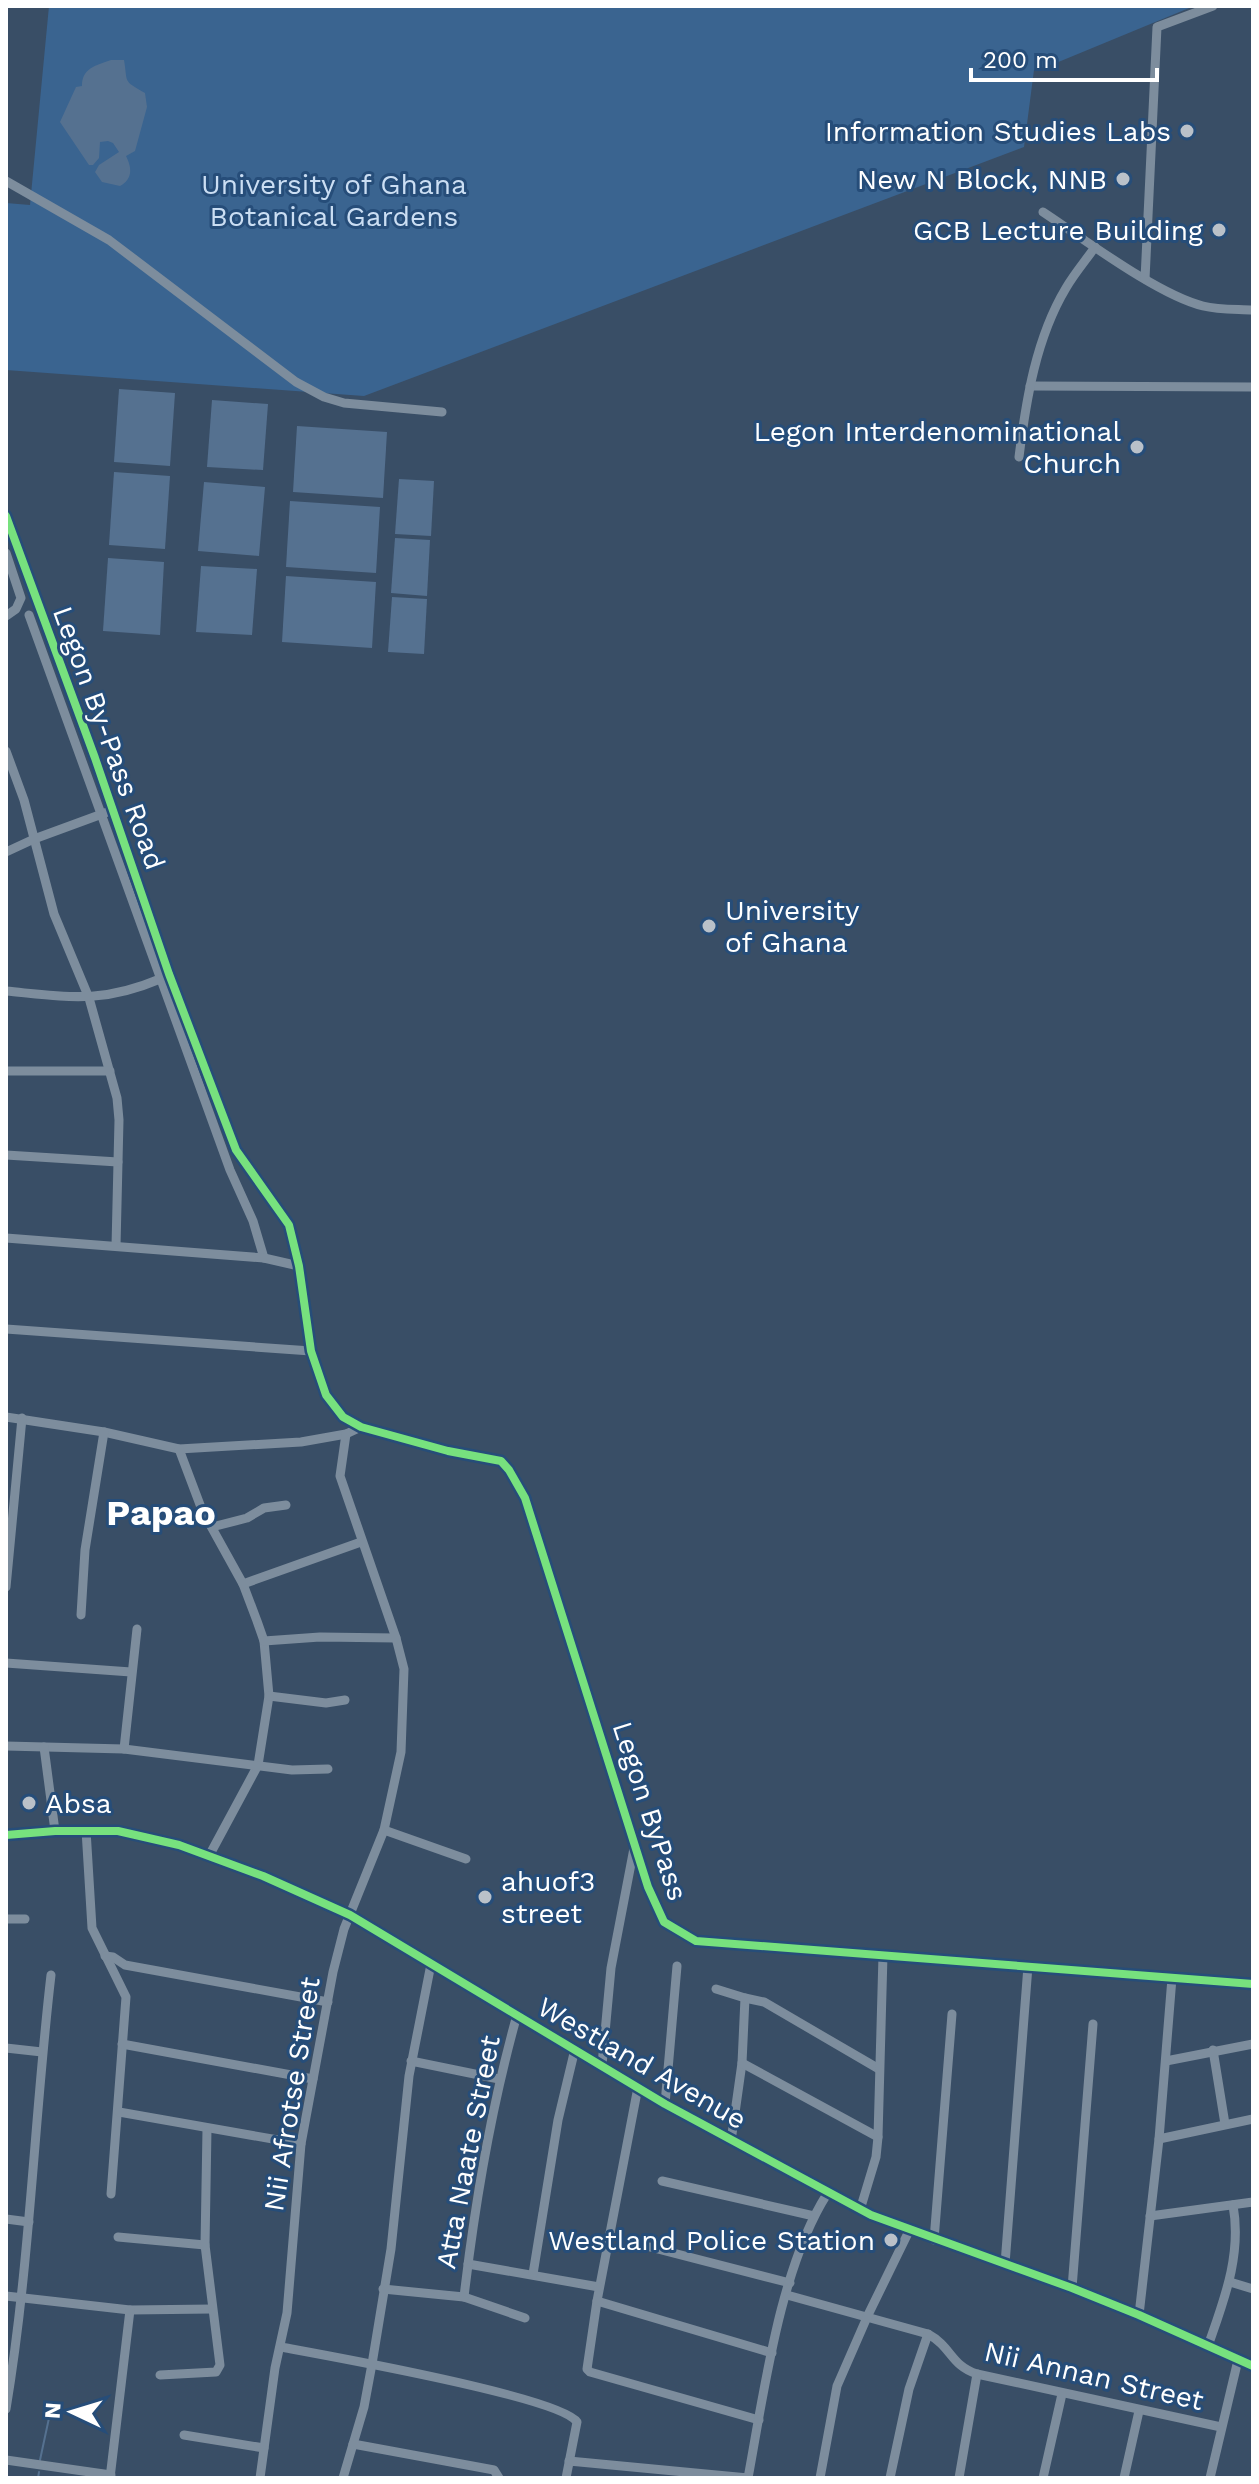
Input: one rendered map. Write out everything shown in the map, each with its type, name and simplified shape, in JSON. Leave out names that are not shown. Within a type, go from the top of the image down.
[{"type":"street","points":[[1145,279],[1157,27],[1213,6]]},
{"type":"street","points":[[6,181],[109,240],[296,382],[324,397],[344,403],[442,412]]},
{"type":"street","points":[[1043,212],[1145,279],[1201,306],[1253,310]]},
{"type":"street","points":[[1019,457],[1030,386],[1055,311],[1066,288],[1095,247]]},
{"type":"street","points":[[1030,386],[1253,387]]},
{"type":"street","name":"Legon By-Pass Road","points":[[6,516],[113,810],[165,976]]},
{"type":"street","points":[[6,553],[21,598],[16,609],[6,616]]},
{"type":"street","points":[[29,615],[100,816],[165,976],[230,1170],[253,1221],[264,1258]]},
{"type":"street","points":[[6,751],[24,800],[54,914],[89,998],[119,1108],[116,1246]]},
{"type":"street","points":[[6,852],[113,810]]},
{"type":"street","points":[[6,991],[89,998],[136,989],[165,976]]},
{"type":"street","name":"Legon ByPass","points":[[165,976],[236,1150],[289,1225],[299,1266],[311,1351],[326,1395],[343,1417],[361,1427],[448,1451],[501,1461],[525,1498],[648,1887],[664,1922],[696,1941],[1253,1984]]},
{"type":"street","points":[[6,1071],[110,1071]]},
{"type":"street","points":[[6,1155],[118,1162]]},
{"type":"street","points":[[6,1238],[264,1258],[299,1266]]},
{"type":"street","points":[[6,1329],[311,1351]]},
{"type":"street","points":[[6,1417],[104,1432],[179,1449],[301,1442],[346,1434],[361,1427]]},
{"type":"street","points":[[6,1587],[22,1418]]},
{"type":"street","points":[[81,1615],[85,1550],[104,1432]]},
{"type":"street","name":"Nii Afrotse Street","points":[[260,2478],[275,2368],[287,2313],[301,2144],[328,2002],[340,1942],[384,1830],[398,1773],[405,1681],[396,1638],[340,1476],[346,1434]]},
{"type":"street","points":[[179,1449],[188,1478],[243,1584],[264,1641],[269,1696],[258,1765],[209,1856]]},
{"type":"street","points":[[212,1527],[247,1518],[264,1508],[286,1505]]},
{"type":"street","points":[[243,1584],[361,1542]]},
{"type":"street","points":[[124,1749],[137,1629]]},
{"type":"street","points":[[264,1641],[320,1637],[396,1638]]},
{"type":"street","points":[[6,1663],[131,1672]]},
{"type":"street","points":[[269,1696],[326,1703],[345,1700]]},
{"type":"street","points":[[6,1746],[124,1749],[292,1770],[328,1769]]},
{"type":"street","points":[[44,1747],[55,1831]]},
{"type":"street","points":[[86,1830],[90,1919],[126,1997],[111,2194]]},
{"type":"street","name":"Westland Avenue","points":[[6,1835],[86,1830],[136,1834],[263,1876],[350,1915],[665,2104],[827,2194],[909,2231],[1139,2315],[1253,2366]]},
{"type":"street","points":[[384,1830],[466,1859]]},
{"type":"street","points":[[602,2065],[611,1968],[635,1841]]},
{"type":"street","points":[[6,1919],[25,1919]]},
{"type":"street","points":[[860,2210],[876,2157],[878,2137],[883,1955]]},
{"type":"street","points":[[105,1956],[125,1965],[328,2002]]},
{"type":"street","points":[[343,2478],[372,2364],[391,2249],[411,2061],[431,1964]]},
{"type":"street","points":[[117,1978],[125,1965]]},
{"type":"street","points":[[665,2104],[677,1966]]},
{"type":"street","points":[[1005,2264],[1028,1966]]},
{"type":"street","points":[[6,2409],[29,2222],[51,1975]]},
{"type":"street","points":[[1139,2315],[1159,2139],[1172,1978]]},
{"type":"street","points":[[716,1989],[764,2002],[879,2069]]},
{"type":"street","points":[[731,2141],[742,2063],[745,1998]]},
{"type":"street","points":[[934,2240],[952,2014]]},
{"type":"street","name":"Atta Naate Street","points":[[464,2297],[480,2174],[499,2079],[517,2015]]},
{"type":"street","points":[[1072,2288],[1093,2024]]},
{"type":"street","points":[[122,2044],[313,2079]]},
{"type":"street","points":[[1166,2061],[1253,2044]]},
{"type":"street","points":[[6,2048],[42,2052]]},
{"type":"street","points":[[533,2274],[558,2120],[575,2049]]},
{"type":"street","points":[[1213,2050],[1225,2124]]},
{"type":"street","points":[[411,2061],[499,2079]]},
{"type":"street","points":[[742,2063],[878,2137]]},
{"type":"street","points":[[638,2087],[586,2365],[590,2372],[759,2420]]},
{"type":"street","points":[[119,2112],[301,2144]]},
{"type":"street","points":[[1159,2139],[1253,2119]]},
{"type":"street","points":[[160,2375],[219,2370],[205,2245],[207,2129]]},
{"type":"street","points":[[662,2181],[814,2216]]},
{"type":"street","points":[[569,2461],[748,2478],[772,2353],[790,2283],[814,2216],[827,2194]]},
{"type":"street","points":[[1150,2216],[1253,2202]]},
{"type":"street","points":[[1208,2346],[1230,2282],[1236,2241],[1233,2205]]},
{"type":"street","points":[[6,2219],[29,2222]]},
{"type":"street","points":[[820,2478],[837,2386],[909,2231]]},
{"type":"street","points":[[118,2237],[205,2245]]},
{"type":"street","points":[[650,2247],[790,2283]]},
{"type":"street","points":[[468,2264],[599,2287]]},
{"type":"street","points":[[1230,2282],[1253,2289]]},
{"type":"street","points":[[383,2289],[464,2297],[525,2318]]},
{"type":"street","name":"Nii Annan Street","points":[[787,2295],[928,2334],[942,2342],[958,2366],[977,2374],[1221,2427]]},
{"type":"street","points":[[6,2296],[130,2310],[212,2309]]},
{"type":"street","points":[[597,2301],[772,2353]]},
{"type":"street","points":[[6,2460],[110,2476],[130,2310]]},
{"type":"street","points":[[890,2478],[909,2389],[928,2334]]},
{"type":"street","points":[[281,2347],[519,2397],[568,2413],[577,2422],[566,2478]]},
{"type":"street","points":[[1210,2478],[1238,2360]]},
{"type":"street","points":[[959,2478],[977,2374]]},
{"type":"street","points":[[1043,2478],[1062,2394]]},
{"type":"street","points":[[1124,2478],[1139,2411]]},
{"type":"street","points":[[184,2435],[264,2448]]},
{"type":"street","points":[[353,2444],[494,2470],[499,2478]]},
{"type":"green space","name":"University of Ghana Botanical Gardens","points":[[49,6],[1194,6],[1034,70],[1024,147],[364,396],[6,370],[6,203],[30,205]]},
{"type":"shaded area","points":[[111,60],[124,60],[127,80],[145,93],[147,107],[135,151],[126,156],[129,177],[120,186],[102,182],[95,172],[99,165],[119,152],[113,143],[100,142],[99,158],[89,165],[60,122],[76,87],[82,86],[87,71]]},
{"type":"shaded area","points":[[119,389],[175,393],[170,466],[114,462]]},
{"type":"shaded area","points":[[212,400],[268,404],[263,470],[207,467]]},
{"type":"shaded area","points":[[297,426],[387,432],[383,498],[293,492]]},
{"type":"shaded area","points":[[114,472],[170,476],[165,549],[109,545]]},
{"type":"shaded area","points":[[399,479],[434,481],[431,536],[395,534]]},
{"type":"shaded area","points":[[204,482],[265,487],[259,556],[198,551]]},
{"type":"shaded area","points":[[290,501],[380,507],[376,573],[286,567]]},
{"type":"shaded area","points":[[395,538],[430,540],[427,596],[391,593]]},
{"type":"shaded area","points":[[108,558],[164,562],[160,635],[103,631]]},
{"type":"shaded area","points":[[201,566],[257,569],[252,635],[196,632]]},
{"type":"shaded area","points":[[286,576],[376,582],[372,648],[282,642]]},
{"type":"shaded area","points":[[392,597],[427,599],[424,654],[388,652]]},
{"type":"waterway","points":[[40,2460],[52,2404]]},
{"type":"waterway","points":[[38,2478],[39,2472]]},
{"type":"cycle path","points":[[6,516],[95,758],[169,974],[236,1150],[289,1225],[299,1266],[311,1351],[326,1395],[343,1417],[361,1427],[448,1451],[501,1461],[509,1470],[525,1498],[648,1887],[664,1922],[696,1941],[1253,1984]]},
{"type":"cycle path","points":[[6,1835],[118,1831],[179,1845],[263,1876],[350,1915],[665,2104],[871,2215],[1072,2288],[1253,2366]]},
{"type":"place","name":"Information Studies Labs","points":[[1187,131]]},
{"type":"place","name":"New N Block, NNB","points":[[1123,179]]},
{"type":"place","name":"GCB Lecture Building","points":[[1219,230]]},
{"type":"place","name":"Legon Interdenominational Church","points":[[1137,447]]},
{"type":"place","name":"University of Ghana","points":[[709,926]]},
{"type":"place","name":"Absa","points":[[29,1803]]},
{"type":"place","name":"ahuof3 street","points":[[485,1897]]},
{"type":"place","name":"Westland Police Station","points":[[891,2240]]},
{"type":"district","name":"Papao","points":[[161,1513]]}]
